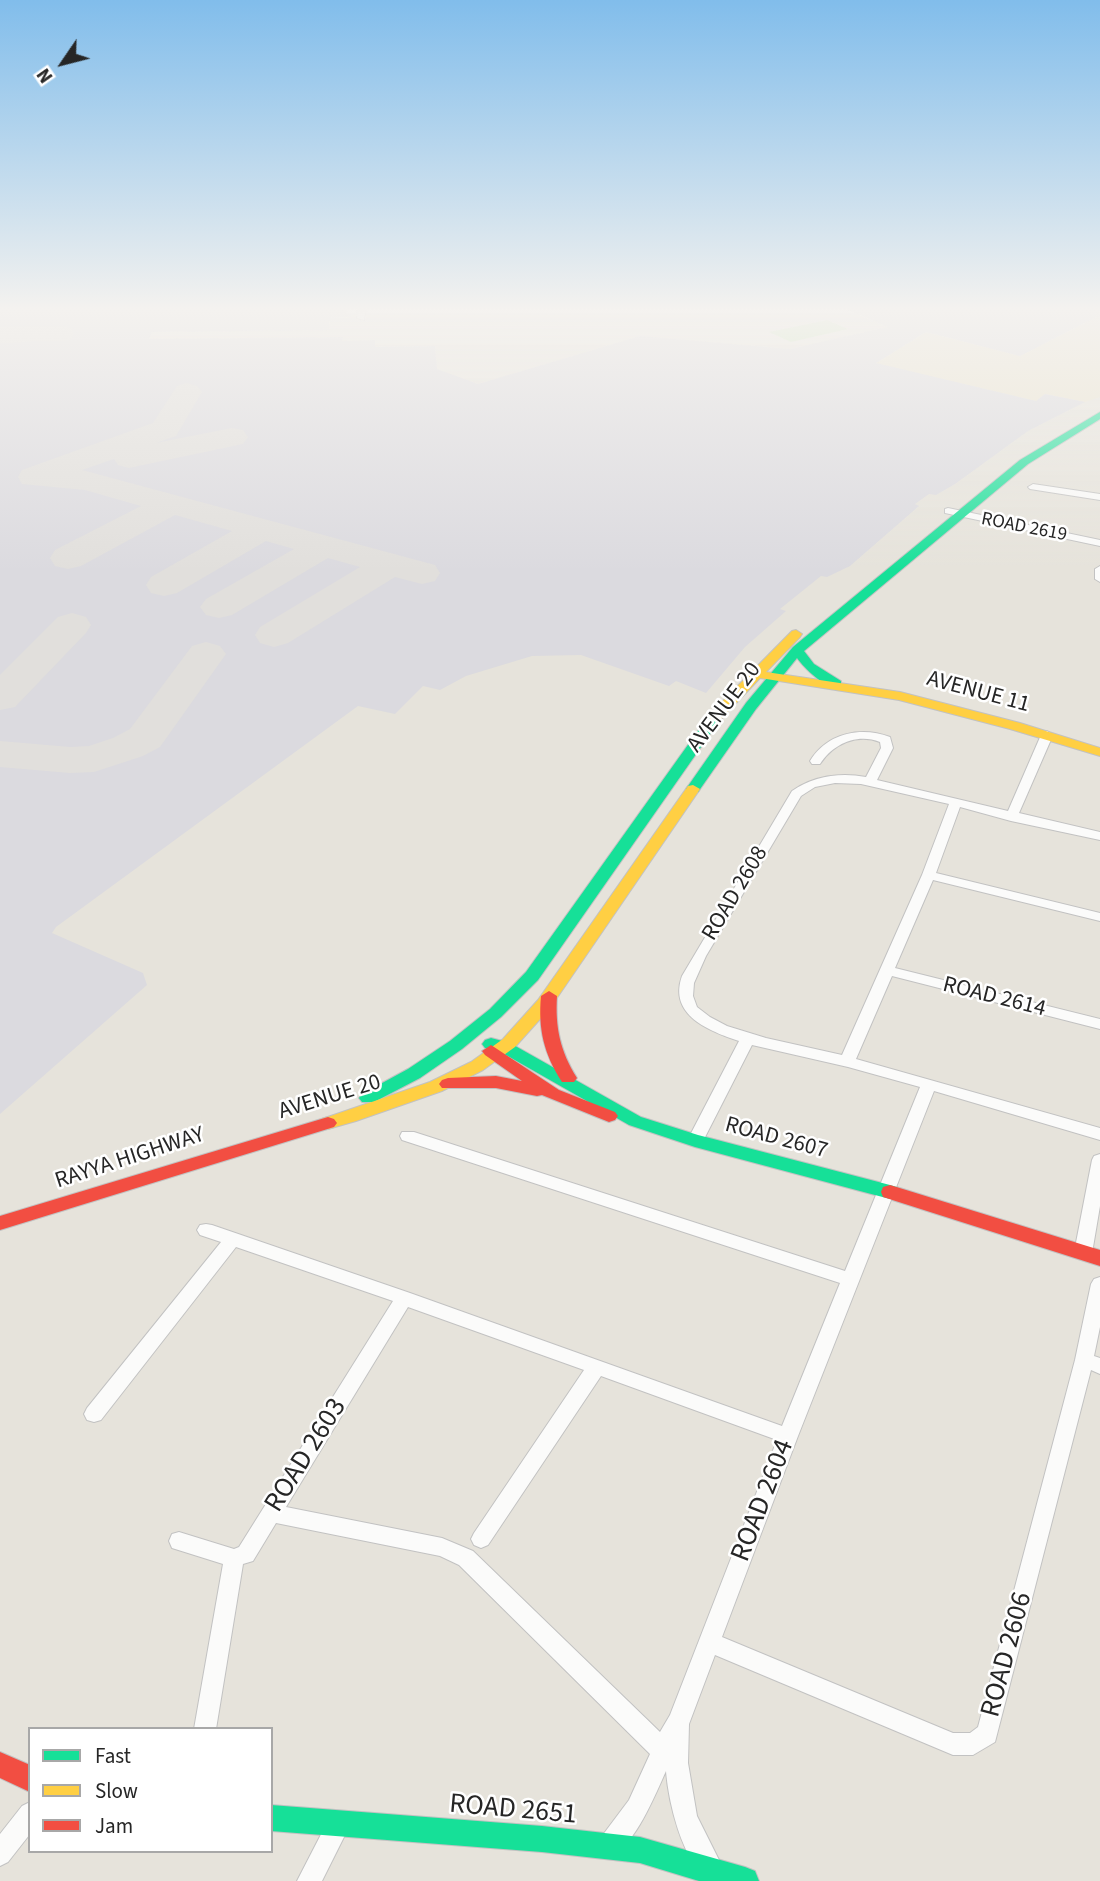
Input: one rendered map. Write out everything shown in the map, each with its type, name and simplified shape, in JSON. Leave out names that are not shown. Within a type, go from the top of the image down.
[{"type":"main road","name":"AVENUE 20","points":[[274,1138],[384,1106],[439,1085],[495,1049],[549,996],[751,706],[765,675],[931,531],[1055,431],[1100,407]]},
{"type":"main road","name":"AVENUE 20","points":[[954,513],[1042,449],[1100,415]]},
{"type":"main road","name":"AVENUE 20","points":[[274,1138],[402,1083],[453,1050],[508,1004],[532,976],[721,708],[797,650],[858,593]]},
{"type":"main road","points":[[797,650],[810,667],[842,687]]},
{"type":"main road","name":"AVENUE 11","points":[[765,675],[822,680],[842,687],[934,704],[1100,752]]},
{"type":"main road","points":[[751,706],[791,691],[842,687]]},
{"type":"main road","points":[[549,996],[546,1028],[549,1046],[554,1061],[574,1085]]},
{"type":"main road","points":[[484,1024],[495,1049],[553,1094],[587,1110],[635,1121]]},
{"type":"main road","points":[[453,1050],[495,1049]]},
{"type":"main road","name":"ROAD 2607","points":[[495,1049],[574,1085],[635,1121],[695,1142],[887,1191],[1100,1258]]},
{"type":"main road","points":[[439,1085],[496,1082],[553,1094]]},
{"type":"main road","name":"RAYYA HIGHWAY","points":[[0,1223],[274,1138]]},
{"type":"main road","points":[[0,1765],[28,1778]]},
{"type":"main road","name":"ROAD 2651","points":[[273,1818],[640,1850],[745,1881]]},
{"type":"street","name":"ROAD 2619","points":[[1033,486],[1100,497]]},
{"type":"street","name":"ROAD 2619","points":[[954,513],[1100,543]]},
{"type":"street","points":[[1100,569],[1100,579]]},
{"type":"street","points":[[816,761],[822,750],[841,741],[868,736],[882,738],[886,740],[887,748],[869,783]]},
{"type":"street","points":[[1011,817],[1047,736]]},
{"type":"street","name":"ROAD 2608","points":[[1100,836],[850,779],[828,780],[809,785],[796,794],[685,983],[686,1000],[698,1016],[748,1038],[848,1062],[1100,1134]]},
{"type":"street","points":[[848,1062],[929,875],[955,804]]},
{"type":"street","points":[[929,875],[1100,917]]},
{"type":"street","name":"ROAD 2614","points":[[888,971],[1100,1024]]},
{"type":"street","points":[[695,1142],[748,1038]]},
{"type":"street","points":[[887,1191],[928,1086]]},
{"type":"street","points":[[408,1136],[852,1280]]},
{"type":"street","points":[[1083,1253],[1100,1160]]},
{"type":"street","name":"ROAD 2604","points":[[608,1846],[637,1808],[679,1722],[788,1436],[887,1191]]},
{"type":"street","points":[[206,1230],[788,1436]]},
{"type":"street","points":[[94,1414],[233,1239]]},
{"type":"street","name":"ROAD 2606","points":[[710,1642],[953,1744],[973,1744],[987,1734],[1092,1363],[1100,1284]]},
{"type":"street","name":"ROAD 2603","points":[[234,1558],[246,1554],[404,1298]]},
{"type":"street","points":[[481,1539],[596,1368]]},
{"type":"street","points":[[272,1513],[442,1547],[466,1558],[663,1751]]},
{"type":"street","points":[[179,1541],[234,1558],[205,1727]]},
{"type":"street","name":"ROAD 2604","points":[[679,1722],[676,1763],[682,1808],[699,1851],[713,1870]]},
{"type":"street","points":[[0,1854],[28,1817]]},
{"type":"street","points":[[309,1881],[340,1822]]},
{"type":"shaded area","points":[[0,396],[1014,396],[1036,401],[1043,396],[1054,396],[1085,402],[1028,431],[955,484],[936,495],[929,494],[915,504],[919,506],[850,566],[827,577],[821,576],[780,609],[786,611],[745,647],[706,693],[676,681],[669,686],[581,655],[532,656],[466,676],[440,690],[423,686],[395,714],[358,706],[56,927],[52,933],[143,973],[147,985],[0,1114]]},
{"type":"shaded area","points":[[1013,396],[1043,396],[1036,401]]},
{"type":"shaded area","points":[[1054,396],[1100,396],[1085,402]]},
{"type":"taxiway","points":[[185,396],[165,429],[34,477],[88,481],[324,546]]},
{"type":"taxiway","points":[[129,458],[232,437]]},
{"type":"taxiway","points":[[68,558],[171,504]]},
{"type":"taxiway","points":[[164,585],[262,529]]},
{"type":"taxiway","points":[[219,607],[324,546]]},
{"type":"taxiway","points":[[324,546],[390,564]]},
{"type":"taxiway","points":[[274,635],[390,564]]},
{"type":"taxiway","points":[[390,564],[422,573]]},
{"type":"taxiway","points":[[0,698],[72,625]]},
{"type":"taxiway","points":[[0,754],[70,760],[94,759],[128,747],[145,738],[206,654]]},
{"type":"traffic: fast","points":[[693,789],[751,706],[797,650],[1024,462],[1100,415]]},
{"type":"traffic: fast","points":[[797,650],[810,667],[837,684]]},
{"type":"traffic: fast","points":[[368,1098],[436,1060],[496,1013],[532,976],[715,717]]},
{"type":"traffic: fast","points":[[491,1044],[504,1047],[635,1121],[695,1141],[890,1192]]},
{"type":"traffic: fast","points":[[273,1818],[542,1839],[640,1850],[745,1881]]},
{"type":"traffic: slow","points":[[715,717],[796,634]]},
{"type":"traffic: slow","points":[[765,676],[900,696],[1015,726],[1100,752]]},
{"type":"traffic: slow","points":[[328,1123],[436,1087],[477,1066],[509,1043],[544,1004],[693,789]]},
{"type":"traffic: jam","points":[[549,996],[550,1039],[568,1078]]},
{"type":"traffic: jam","points":[[491,1051],[553,1094],[609,1116]]},
{"type":"traffic: jam","points":[[448,1084],[496,1082],[537,1090]]},
{"type":"traffic: jam","points":[[0,1223],[328,1123]]},
{"type":"traffic: jam","points":[[890,1192],[1100,1258]]},
{"type":"traffic: jam","points":[[0,1765],[28,1778]]}]
